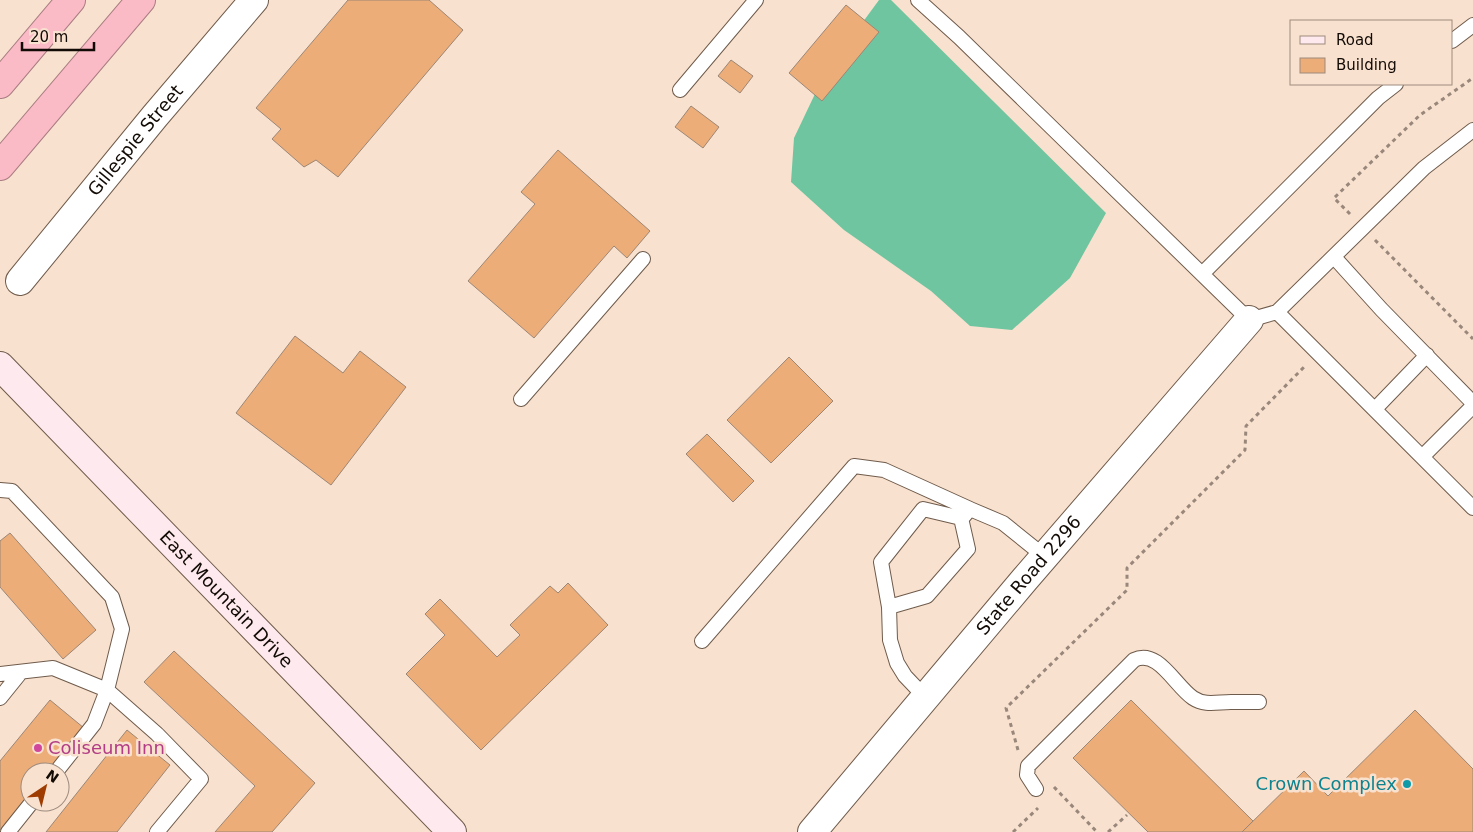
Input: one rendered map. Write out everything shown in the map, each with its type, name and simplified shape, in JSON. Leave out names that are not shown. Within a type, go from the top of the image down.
[{"type":"highway","points":[[0,84],[70,0]]},
{"type":"highway","points":[[0,166],[141,0]]},
{"type":"street","name":"Gillespie Street","points":[[20,281],[155,116],[254,0]]},
{"type":"street","name":"State Road 2296","points":[[822,828],[925,697],[1044,556],[1249,320]]},
{"type":"street","name":"East Mountain Drive","points":[[0,366],[452,832]]},
{"type":"lane","points":[[680,90],[756,0]]},
{"type":"lane","points":[[918,0],[966,44],[1249,320],[1277,312],[1424,168],[1473,130]]},
{"type":"lane","points":[[1453,40],[1473,25]]},
{"type":"lane","points":[[1202,274],[1378,98],[1395,85]]},
{"type":"lane","points":[[1334,257],[1381,309],[1473,404],[1422,457]]},
{"type":"lane","points":[[521,399],[643,259]]},
{"type":"lane","points":[[1277,312],[1473,508]]},
{"type":"lane","points":[[1375,409],[1427,355]]},
{"type":"lane","points":[[702,640],[854,466],[884,470],[966,514]]},
{"type":"lane","points":[[0,490],[12,491],[112,597],[122,629],[107,690],[94,724],[64,762]]},
{"type":"lane","points":[[925,697],[905,676],[897,663],[890,640],[889,607],[881,562],[923,509],[966,514],[1003,523],[1044,556]]},
{"type":"lane","points":[[889,607],[927,596],[968,549],[966,514]]},
{"type":"lane","points":[[1036,789],[1027,775],[1028,766],[1134,660],[1140,657],[1154,659],[1193,698],[1209,704],[1259,702]]},
{"type":"lane","points":[[0,674],[53,668],[107,690],[157,734],[201,779],[157,832]]},
{"type":"lane","points":[[0,698],[21,672]]},
{"type":"lane","points":[[8,832],[24,812]]},
{"type":"path","points":[[1097,832],[1018,750],[1006,708],[1126,590],[1127,568],[1245,450],[1246,426],[1318,352]]},
{"type":"path","points":[[1052,795],[1057,790]]},
{"type":"path","points":[[1013,832],[1040,806]]},
{"type":"path","points":[[1108,832],[1127,815]]},
{"type":"green space","points":[[879,0],[891,0],[1106,213],[1070,278],[1012,330],[970,326],[931,291],[844,230],[791,182],[794,138],[824,75]]},
{"type":"building","points":[[348,0],[429,0],[463,30],[338,177],[316,160],[304,167],[272,139],[281,129],[256,108]]},
{"type":"building","points":[[846,5],[879,32],[822,101],[789,73]]},
{"type":"building","points":[[731,60],[753,76],[740,93],[718,76]]},
{"type":"building","points":[[691,106],[719,127],[703,148],[675,127]]},
{"type":"building","points":[[558,150],[650,231],[627,258],[614,246],[534,338],[468,281],[535,204],[521,192]]},
{"type":"building","points":[[295,336],[343,373],[360,351],[406,387],[331,485],[236,413]]},
{"type":"building","points":[[789,357],[833,401],[771,463],[727,420]]},
{"type":"building","points":[[707,434],[754,481],[733,502],[686,454]]},
{"type":"building","points":[[10,533],[96,630],[63,659],[0,587],[0,541]]},
{"type":"building","points":[[568,583],[608,625],[481,750],[406,674],[445,635],[425,614],[440,599],[497,657],[520,635],[510,625],[550,586],[558,593]]},
{"type":"building","points":[[174,651],[315,783],[272,832],[215,832],[255,786],[144,682]]},
{"type":"building","points":[[50,700],[84,728],[56,762],[20,762],[20,806],[0,830],[0,761]]},
{"type":"building","points":[[1131,700],[1253,821],[1242,832],[1148,832],[1073,758]]},
{"type":"building","name":"Crown Complex","points":[[1415,710],[1473,769],[1473,832],[1242,832],[1304,771],[1328,796]]},
{"type":"building","points":[[127,730],[170,765],[117,832],[46,832],[62,812],[70,812],[70,802]]},
{"type":"place","name":"Coliseum Inn","points":[[38,748]]},
{"type":"place","name":"Crown Complex","points":[[1407,784]]}]
